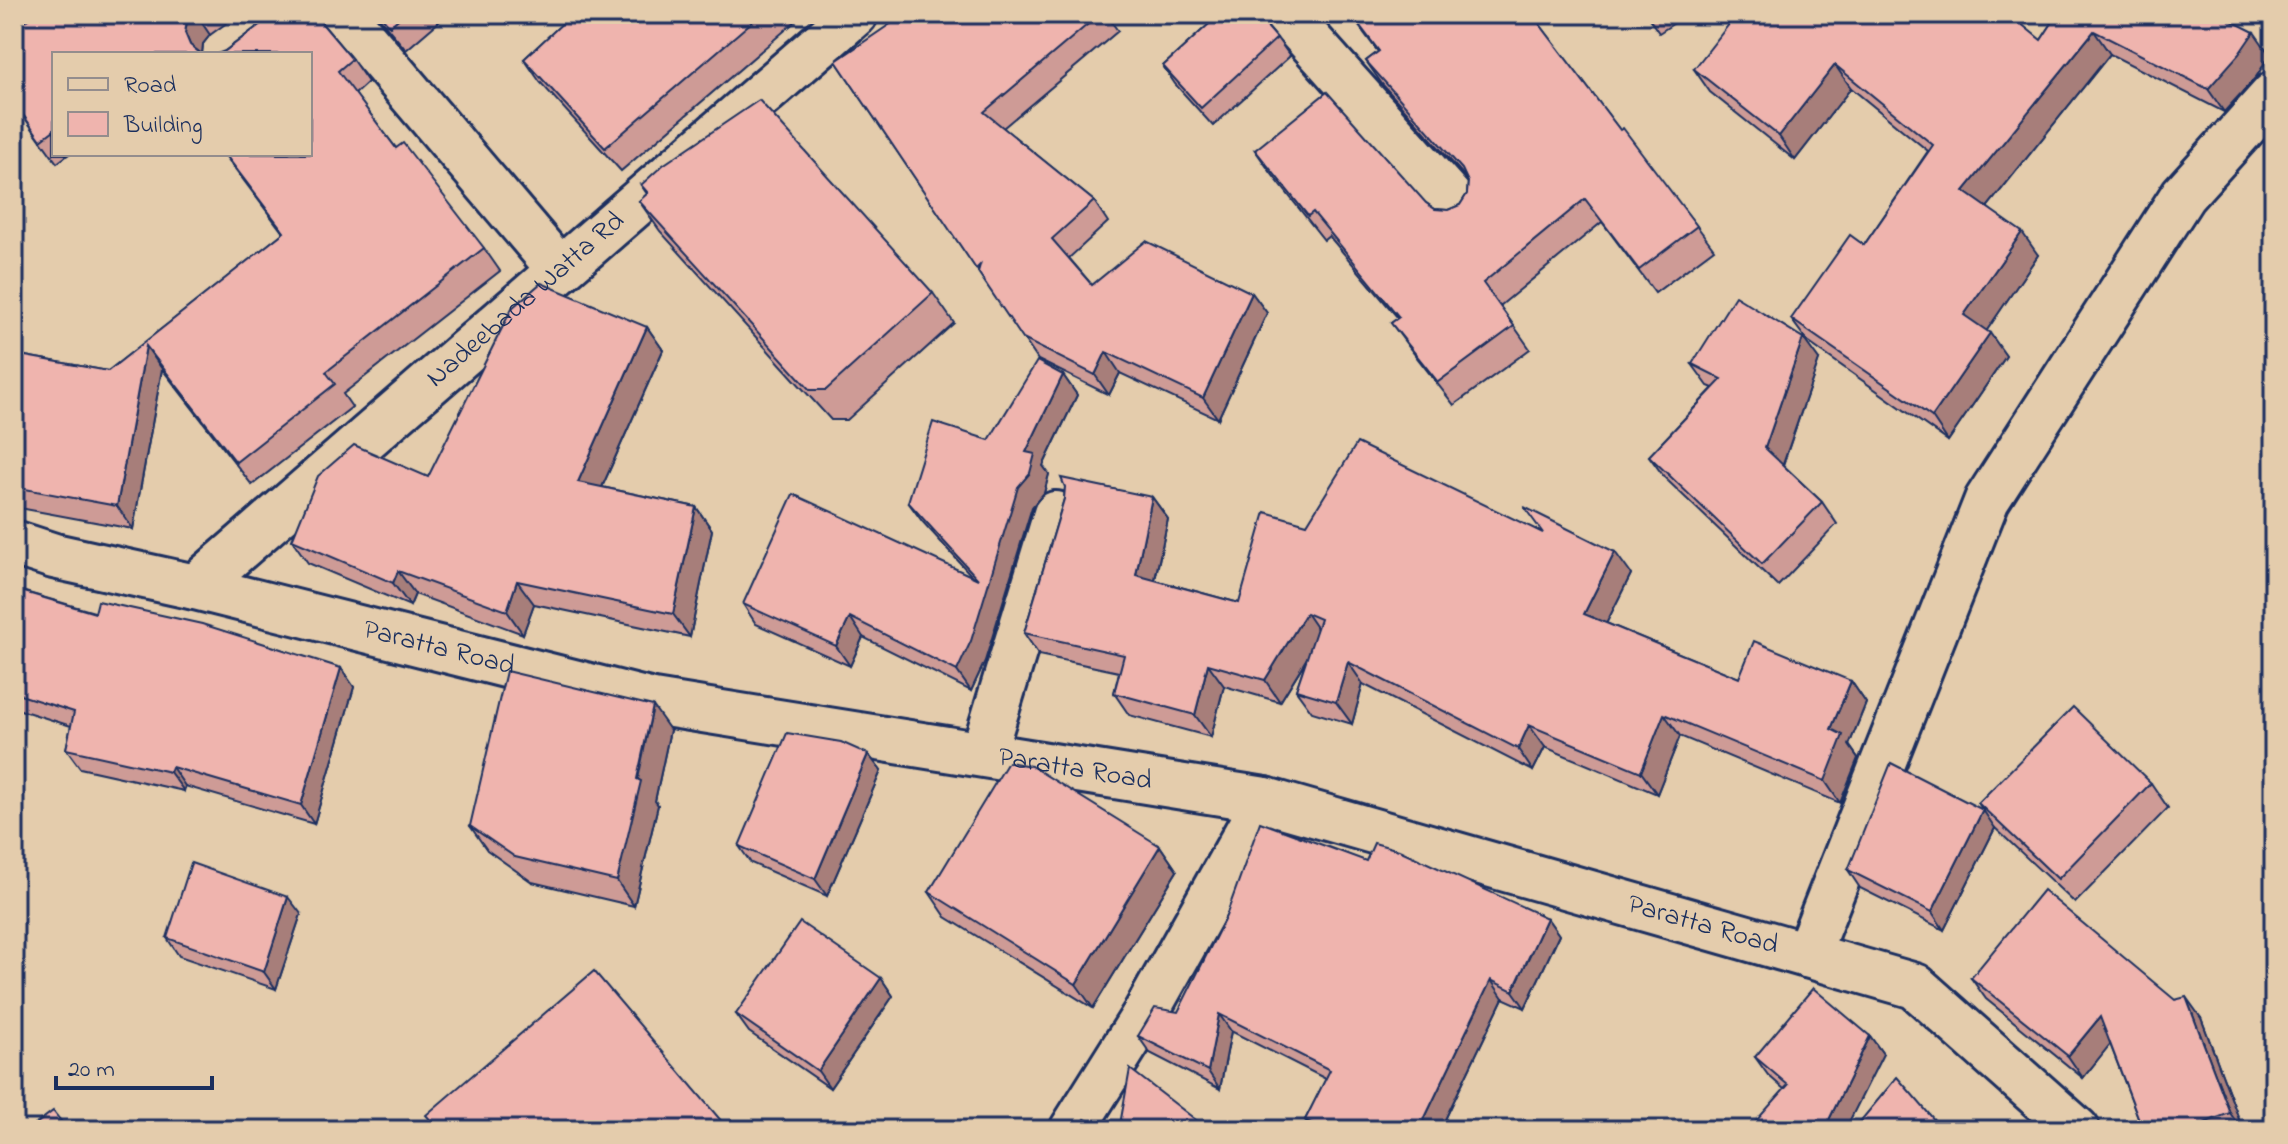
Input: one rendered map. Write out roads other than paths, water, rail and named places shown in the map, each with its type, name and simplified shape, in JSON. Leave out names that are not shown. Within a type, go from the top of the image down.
[{"type":"street","points":[[343,14],[560,270]]},
{"type":"street","name":"Nadeebada Watta Rd","points":[[195,587],[855,14]]},
{"type":"street","points":[[1286,14],[1460,209]]},
{"type":"street","points":[[1807,955],[1987,500],[2183,195],[2274,94]]},
{"type":"street","points":[[983,754],[1056,514]]},
{"type":"street","name":"Paratta Road","points":[[14,543],[54,556],[195,587],[653,702],[1265,800],[1915,986],[2077,1130]]},
{"type":"street","points":[[1072,1130],[1145,1014],[1265,800]]}]
